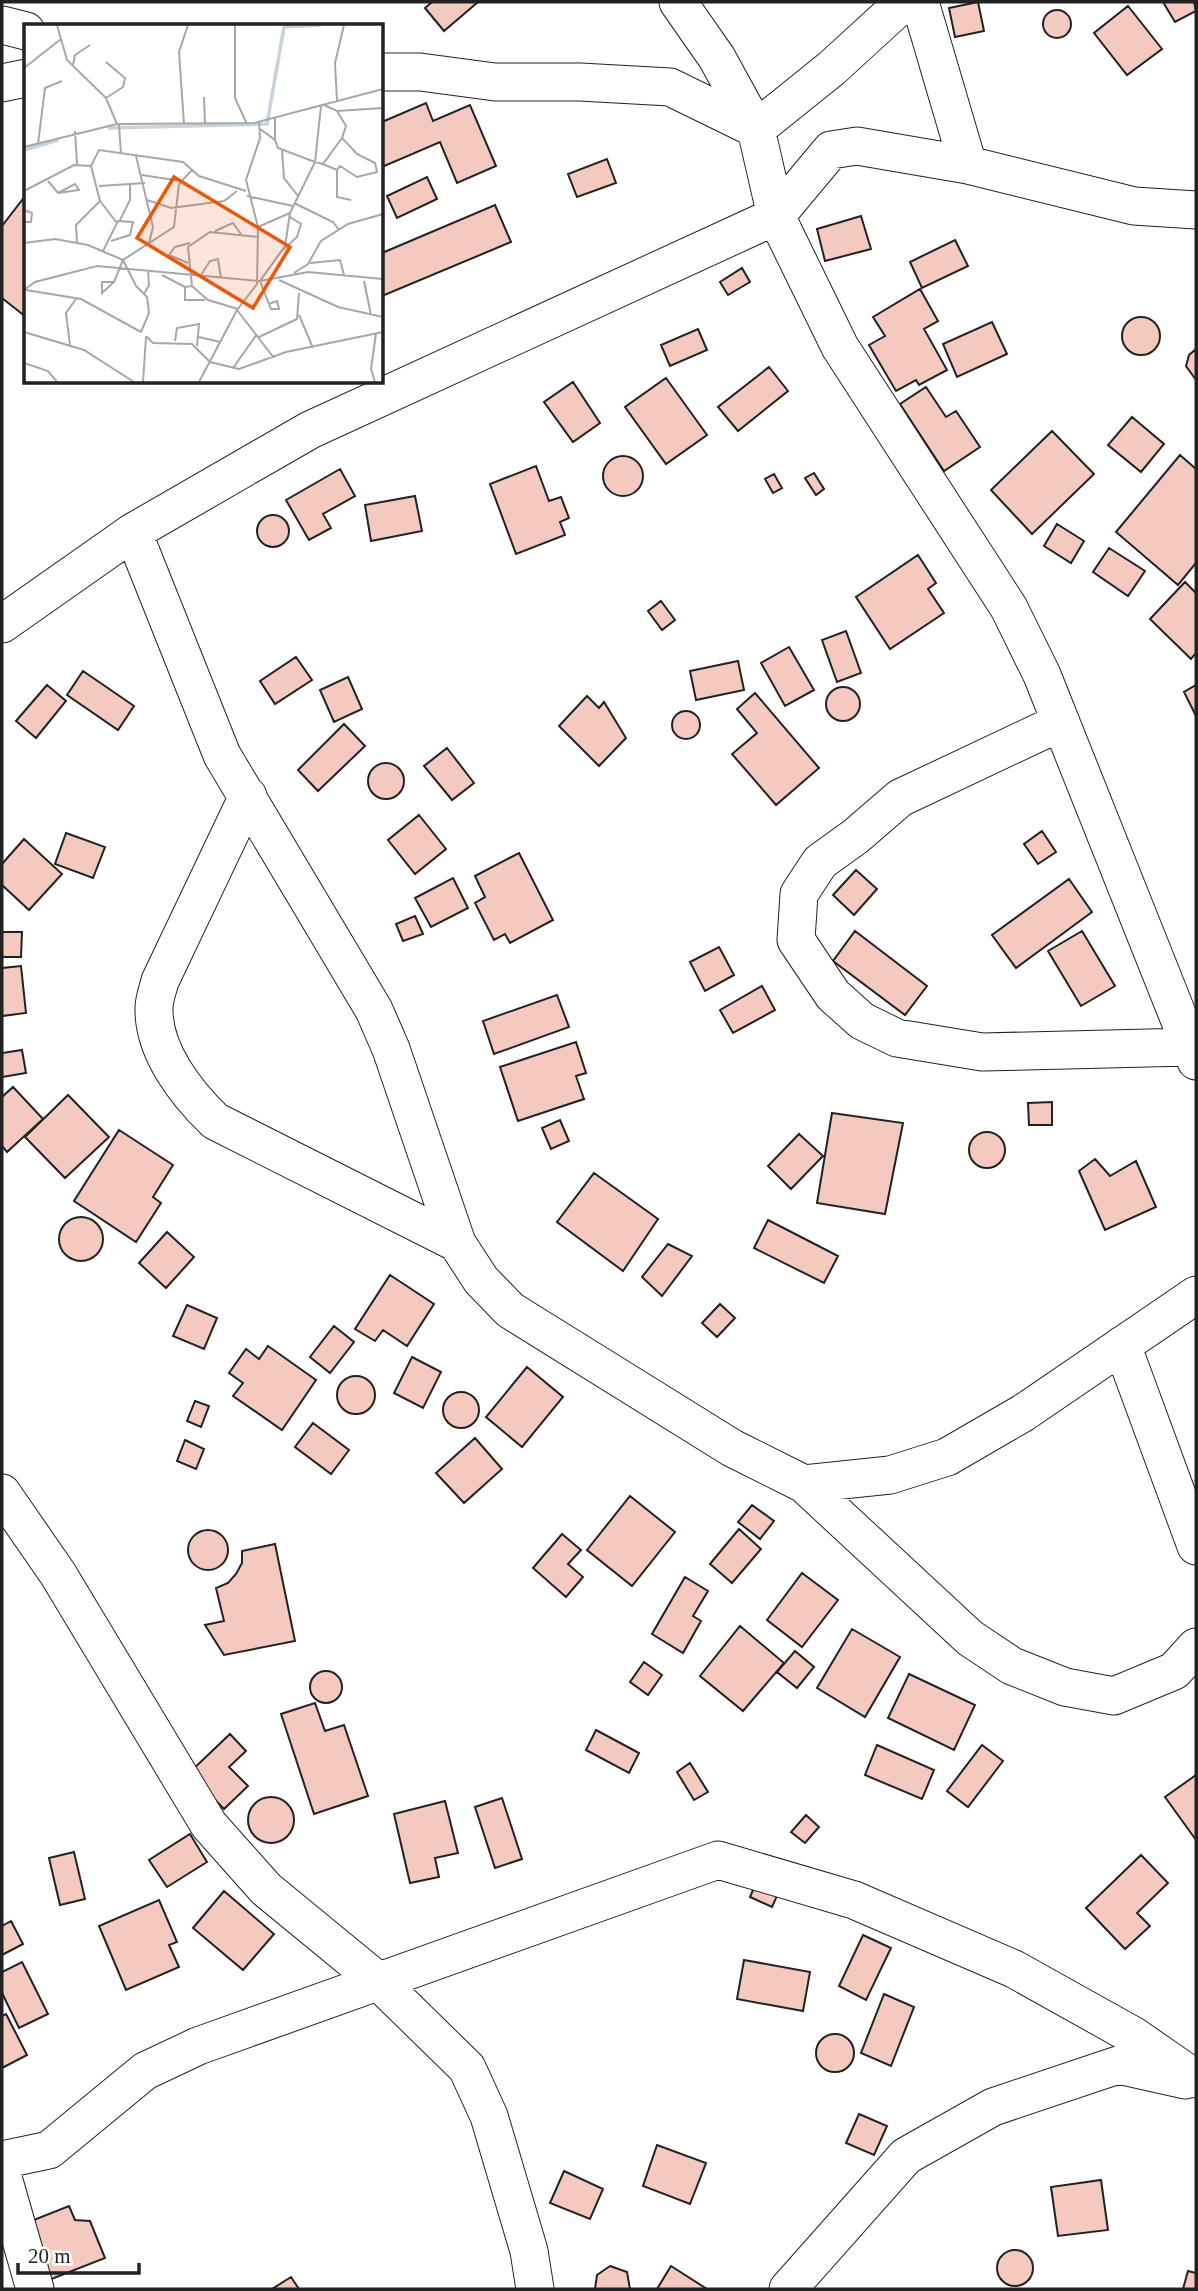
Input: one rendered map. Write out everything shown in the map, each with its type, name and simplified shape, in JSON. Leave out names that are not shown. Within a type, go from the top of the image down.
[{"type":"street","points":[[678,2],[710,47],[756,129],[776,216],[841,346],[1009,608],[1062,722],[1193,1054],[982,1052],[897,1038],[862,1021],[833,995],[796,940],[799,894],[820,862],[856,836],[900,798],[1062,722]]},
{"type":"street","points":[[756,129],[832,68],[904,2]]},
{"type":"street","points":[[920,2],[968,165]]},
{"type":"street","points":[[2,25],[24,30]]},
{"type":"street","points":[[383,72],[420,72],[495,82],[579,82],[670,87],[756,129]]},
{"type":"street","points":[[2,83],[24,78]]},
{"type":"street","points":[[2,624],[132,532],[310,430],[776,216],[831,150],[857,146],[968,165],[1134,205],[1196,210]]},
{"type":"street","points":[[132,532],[222,755],[374,1010],[391,1049],[457,1243],[481,1280],[510,1310],[732,1448],[804,1484],[970,1638],[1012,1666],[1065,1687],[1114,1696],[1174,1671],[1196,1647]]},
{"type":"street","points":[[248,796],[160,981],[154,1007],[163,1047],[193,1100],[215,1121],[457,1243]]},
{"type":"street","points":[[804,1484],[890,1475],[947,1457],[1023,1413],[1196,1295]]},
{"type":"street","points":[[1122,1345],[1196,1546]]},
{"type":"street","points":[[2,1493],[58,1573],[209,1825],[266,1889],[378,1981],[467,2068],[489,2116],[530,2251],[535,2289]]},
{"type":"street","points":[[2,2160],[48,2150],[145,2071],[198,2046],[719,1860],[854,1900],[1014,1969],[1134,2036],[1196,2080]]},
{"type":"street","points":[[788,2289],[906,2156],[993,2107],[1118,2065],[1196,2080]]},
{"type":"street","points":[[2,2174],[35,2289]]},
{"type":"building","points":[[432,2],[478,2],[444,31],[425,8]]},
{"type":"building","points":[[978,2],[984,31],[955,37],[949,8]]},
{"type":"building","points":[[1163,2],[1194,2],[1196,11],[1175,22]]},
{"type":"building","points":[[1128,6],[1162,49],[1127,75],[1094,33]]},
{"type":"building","points":[[1057,10],[1067,14],[1071,24],[1067,34],[1057,38],[1047,34],[1043,24],[1047,14]]},
{"type":"building","points":[[426,103],[433,121],[470,105],[496,166],[457,183],[440,142],[383,167],[383,122]]},
{"type":"building","points":[[607,159],[616,183],[577,197],[568,174]]},
{"type":"building","points":[[427,177],[437,199],[397,218],[387,196]]},
{"type":"building","points":[[24,198],[24,315],[2,298],[2,226]]},
{"type":"building","points":[[495,205],[511,242],[383,296],[383,253]]},
{"type":"building","points":[[861,216],[871,249],[825,261],[817,229]]},
{"type":"building","points":[[955,240],[968,266],[922,288],[910,262]]},
{"type":"building","points":[[742,268],[750,282],[728,295],[720,282]]},
{"type":"building","points":[[920,289],[938,321],[924,329],[947,370],[919,385],[916,380],[896,391],[869,345],[885,336],[873,317]]},
{"type":"building","points":[[1141,317],[1155,322],[1160,336],[1155,350],[1141,355],[1127,350],[1122,336],[1127,322]]},
{"type":"building","points":[[992,322],[1007,354],[957,377],[943,344]]},
{"type":"building","points":[[698,329],[707,350],[670,366],[661,345]]},
{"type":"building","points":[[1196,349],[1196,380],[1186,366],[1189,355]]},
{"type":"building","points":[[769,367],[788,391],[738,431],[718,407]]},
{"type":"building","points":[[666,378],[707,435],[666,464],[625,407]]},
{"type":"building","points":[[573,382],[600,423],[573,442],[544,402]]},
{"type":"building","points":[[926,387],[946,417],[956,411],[980,447],[944,471],[900,404]]},
{"type":"building","points":[[1132,417],[1164,444],[1141,472],[1108,445]]},
{"type":"building","points":[[1052,431],[1094,474],[1032,534],[991,490]]},
{"type":"building","points":[[1180,455],[1196,469],[1196,563],[1178,585],[1116,532]]},
{"type":"building","points":[[623,456],[631,457],[637,462],[642,468],[642,484],[637,490],[631,495],[623,496],[615,495],[609,490],[604,484],[603,476],[604,468],[609,462],[615,457]]},
{"type":"building","points":[[536,466],[549,501],[561,497],[569,518],[560,522],[565,535],[516,554],[490,484]]},
{"type":"building","points":[[340,469],[355,496],[323,514],[331,528],[309,540],[286,500]]},
{"type":"building","points":[[814,473],[824,489],[816,495],[805,478]]},
{"type":"building","points":[[774,474],[782,488],[773,493],[765,479]]},
{"type":"building","points":[[415,496],[422,531],[371,541],[365,505]]},
{"type":"building","points":[[273,515],[284,520],[289,531],[284,542],[273,547],[262,542],[257,531],[262,520]]},
{"type":"building","points":[[1057,524],[1084,541],[1071,563],[1044,546]]},
{"type":"building","points":[[1109,548],[1145,571],[1128,596],[1093,572]]},
{"type":"building","points":[[918,555],[936,583],[928,589],[944,613],[890,649],[856,597]]},
{"type":"building","points":[[1185,582],[1196,593],[1196,653],[1191,659],[1150,619]]},
{"type":"building","points":[[661,601],[675,620],[662,630],[648,611]]},
{"type":"building","points":[[846,631],[861,673],[837,682],[822,640]]},
{"type":"building","points":[[789,647],[814,690],[785,706],[761,663]]},
{"type":"building","points":[[296,657],[312,680],[275,704],[260,681]]},
{"type":"building","points":[[738,661],[744,690],[696,700],[690,671]]},
{"type":"building","points":[[83,671],[134,706],[118,730],[67,695]]},
{"type":"building","points":[[348,677],[362,709],[334,722],[320,690]]},
{"type":"building","points":[[47,685],[66,701],[36,738],[16,721]]},
{"type":"building","points":[[1196,685],[1196,716],[1184,692]]},
{"type":"building","points":[[843,687],[855,692],[860,704],[855,716],[843,721],[831,716],[826,704],[831,692]]},
{"type":"building","points":[[755,693],[819,768],[776,805],[732,754],[757,733],[737,709]]},
{"type":"building","points":[[587,696],[599,708],[604,702],[626,738],[599,766],[559,726]]},
{"type":"building","points":[[686,711],[696,715],[700,725],[696,735],[686,739],[676,735],[672,725],[676,715]]},
{"type":"building","points":[[344,724],[365,746],[318,791],[298,770]]},
{"type":"building","points":[[447,748],[474,783],[452,800],[424,766]]},
{"type":"building","points":[[386,763],[399,768],[404,781],[399,794],[386,799],[373,794],[368,781],[373,768]]},
{"type":"building","points":[[419,815],[446,849],[415,874],[388,840]]},
{"type":"building","points":[[1042,831],[1056,852],[1038,864],[1024,844]]},
{"type":"building","points":[[66,833],[105,847],[93,878],[55,864]]},
{"type":"building","points":[[24,839],[62,874],[29,910],[2,885],[2,864]]},
{"type":"building","points":[[519,853],[553,920],[510,943],[505,934],[494,940],[475,903],[485,897],[475,876]]},
{"type":"building","points":[[856,870],[877,889],[854,915],[833,895]]},
{"type":"building","points":[[453,878],[468,908],[431,927],[415,898]]},
{"type":"building","points":[[1069,879],[1092,912],[1016,968],[992,935]]},
{"type":"building","points":[[415,916],[423,934],[403,941],[396,924]]},
{"type":"building","points":[[855,931],[927,986],[905,1015],[833,961]]},
{"type":"building","points":[[1082,931],[1115,986],[1081,1006],[1048,951]]},
{"type":"building","points":[[2,932],[22,932],[21,957],[2,957]]},
{"type":"building","points":[[719,947],[734,975],[705,991],[690,962]]},
{"type":"building","points":[[21,966],[26,1013],[2,1016],[2,968]]},
{"type":"building","points":[[762,986],[775,1010],[733,1033],[720,1010]]},
{"type":"building","points":[[557,995],[569,1027],[494,1054],[483,1021]]},
{"type":"building","points":[[576,1042],[586,1073],[576,1076],[584,1099],[518,1121],[500,1067]]},
{"type":"building","points":[[22,1050],[26,1073],[2,1077],[2,1053]]},
{"type":"building","points":[[13,1087],[43,1119],[7,1152],[2,1146],[2,1097]]},
{"type":"building","points":[[68,1095],[109,1137],[65,1178],[25,1137]]},
{"type":"building","points":[[1052,1102],[1052,1125],[1029,1125],[1028,1103]]},
{"type":"building","points":[[832,1113],[903,1123],[885,1214],[817,1203]]},
{"type":"building","points":[[560,1120],[569,1141],[551,1149],[542,1128]]},
{"type":"building","points":[[119,1130],[173,1165],[153,1197],[161,1203],[136,1242],[74,1201]]},
{"type":"building","points":[[987,1132],[999,1138],[1005,1150],[999,1162],[987,1168],[975,1162],[969,1150],[975,1138]]},
{"type":"building","points":[[799,1134],[823,1156],[791,1189],[768,1166]]},
{"type":"building","points":[[1095,1159],[1110,1176],[1136,1161],[1156,1207],[1105,1230],[1079,1171]]},
{"type":"building","points":[[594,1173],[658,1219],[623,1271],[557,1222]]},
{"type":"building","points":[[81,1217],[90,1218],[97,1223],[102,1230],[102,1248],[97,1255],[90,1260],[81,1261],[72,1260],[65,1255],[60,1248],[59,1239],[60,1230],[65,1223],[72,1218]]},
{"type":"building","points":[[768,1220],[838,1256],[824,1283],[754,1248]]},
{"type":"building","points":[[167,1232],[194,1257],[166,1288],[139,1263]]},
{"type":"building","points":[[668,1244],[692,1256],[662,1296],[642,1277]]},
{"type":"building","points":[[390,1275],[434,1304],[407,1346],[383,1330],[375,1341],[355,1329]]},
{"type":"building","points":[[720,1304],[735,1318],[717,1337],[702,1323]]},
{"type":"building","points":[[187,1305],[217,1318],[204,1349],[173,1336]]},
{"type":"building","points":[[334,1326],[354,1342],[330,1373],[310,1357]]},
{"type":"building","points":[[268,1346],[316,1380],[282,1430],[233,1396],[243,1383],[229,1373],[246,1349],[259,1359]]},
{"type":"building","points":[[412,1357],[441,1372],[423,1408],[394,1393]]},
{"type":"building","points":[[527,1367],[563,1397],[522,1447],[486,1417]]},
{"type":"building","points":[[356,1376],[369,1382],[375,1395],[369,1408],[356,1414],[343,1408],[337,1395],[343,1382]]},
{"type":"building","points":[[461,1392],[473,1398],[479,1410],[473,1422],[461,1428],[449,1422],[443,1410],[449,1398]]},
{"type":"building","points":[[195,1401],[209,1406],[201,1427],[187,1421]]},
{"type":"building","points":[[313,1423],[349,1450],[331,1474],[295,1447]]},
{"type":"building","points":[[475,1438],[502,1469],[464,1503],[436,1473]]},
{"type":"building","points":[[185,1440],[204,1449],[196,1469],[177,1461]]},
{"type":"building","points":[[630,1496],[675,1532],[632,1586],[587,1550]]},
{"type":"building","points":[[752,1505],[774,1521],[760,1539],[738,1522]]},
{"type":"building","points":[[739,1529],[761,1549],[732,1583],[710,1564]]},
{"type":"building","points":[[208,1530],[222,1536],[228,1550],[222,1564],[208,1570],[194,1564],[188,1550],[194,1536]]},
{"type":"building","points":[[562,1534],[581,1550],[568,1564],[583,1577],[566,1597],[533,1568]]},
{"type":"building","points":[[275,1544],[295,1641],[224,1655],[205,1625],[224,1621],[216,1588],[228,1583],[236,1574],[242,1563],[242,1551]]},
{"type":"building","points":[[802,1573],[838,1600],[802,1647],[767,1620]]},
{"type":"building","points":[[685,1577],[708,1591],[693,1616],[701,1621],[683,1653],[652,1634]]},
{"type":"building","points":[[740,1626],[784,1663],[743,1711],[700,1676]]},
{"type":"building","points":[[852,1629],[900,1657],[865,1717],[817,1688]]},
{"type":"building","points":[[795,1651],[814,1667],[797,1688],[777,1672]]},
{"type":"building","points":[[644,1662],[662,1675],[648,1695],[630,1682]]},
{"type":"building","points":[[326,1671],[337,1676],[342,1687],[337,1698],[326,1703],[315,1698],[310,1687],[315,1676]]},
{"type":"building","points":[[909,1674],[975,1705],[954,1750],[888,1718]]},
{"type":"building","points":[[315,1703],[325,1731],[344,1725],[368,1796],[314,1814],[281,1714]]},
{"type":"building","points":[[596,1730],[639,1753],[629,1773],[586,1750]]},
{"type":"building","points":[[230,1734],[246,1751],[229,1767],[248,1786],[224,1809],[189,1773]]},
{"type":"building","points":[[877,1745],[934,1770],[922,1799],[865,1775]]},
{"type":"building","points":[[982,1745],[1003,1761],[968,1807],[947,1791]]},
{"type":"building","points":[[690,1763],[708,1792],[694,1800],[677,1772]]},
{"type":"building","points":[[1196,1775],[1196,1840],[1165,1797]]},
{"type":"building","points":[[271,1797],[287,1804],[294,1820],[287,1836],[271,1843],[255,1836],[248,1820],[255,1804]]},
{"type":"building","points":[[502,1798],[522,1859],[495,1868],[475,1807]]},
{"type":"building","points":[[445,1801],[458,1853],[435,1858],[439,1877],[410,1883],[394,1814]]},
{"type":"building","points":[[806,1815],[819,1827],[805,1843],[791,1832]]},
{"type":"building","points":[[190,1834],[207,1862],[167,1887],[149,1860]]},
{"type":"building","points":[[74,1852],[85,1899],[60,1905],[49,1858]]},
{"type":"building","points":[[1141,1855],[1168,1883],[1137,1913],[1150,1926],[1125,1949],[1086,1908]]},
{"type":"building","points":[[755,1885],[777,1896],[772,1907],[750,1897]]},
{"type":"building","points":[[224,1891],[274,1934],[243,1970],[193,1928]]},
{"type":"building","points":[[159,1900],[177,1942],[169,1945],[179,1967],[126,1990],[99,1926]]},
{"type":"building","points":[[11,1921],[23,1944],[2,1955],[2,1926]]},
{"type":"building","points":[[863,1935],[891,1948],[866,2000],[839,1986]]},
{"type":"building","points":[[744,1960],[810,1972],[803,2011],[737,1999]]},
{"type":"building","points":[[22,1962],[48,2014],[19,2028],[2,1993],[2,1972]]},
{"type":"building","points":[[884,1994],[914,2007],[891,2066],[861,2053]]},
{"type":"building","points":[[6,2014],[27,2055],[2,2068],[2,2016]]},
{"type":"building","points":[[835,2034],[848,2040],[854,2053],[848,2066],[835,2072],[822,2066],[816,2053],[822,2040]]},
{"type":"building","points":[[859,2114],[887,2126],[874,2155],[846,2143]]},
{"type":"building","points":[[657,2145],[706,2163],[690,2204],[643,2186]]},
{"type":"building","points":[[564,2171],[603,2189],[590,2219],[550,2203]]},
{"type":"building","points":[[1101,2180],[1108,2230],[1058,2236],[1051,2187]]},
{"type":"building","points":[[69,2206],[75,2220],[90,2221],[105,2258],[44,2282],[21,2225]]},
{"type":"building","points":[[1015,2250],[1028,2255],[1033,2268],[1028,2281],[1015,2286],[1002,2281],[997,2268],[1002,2255]]},
{"type":"building","points":[[610,2266],[627,2272],[630,2289],[595,2289],[597,2275]]},
{"type":"building","points":[[671,2266],[707,2289],[657,2289]]},
{"type":"building","points":[[1188,2271],[1196,2273],[1196,2289],[1183,2289]]},
{"type":"building","points":[[291,2277],[299,2289],[272,2289]]}]
